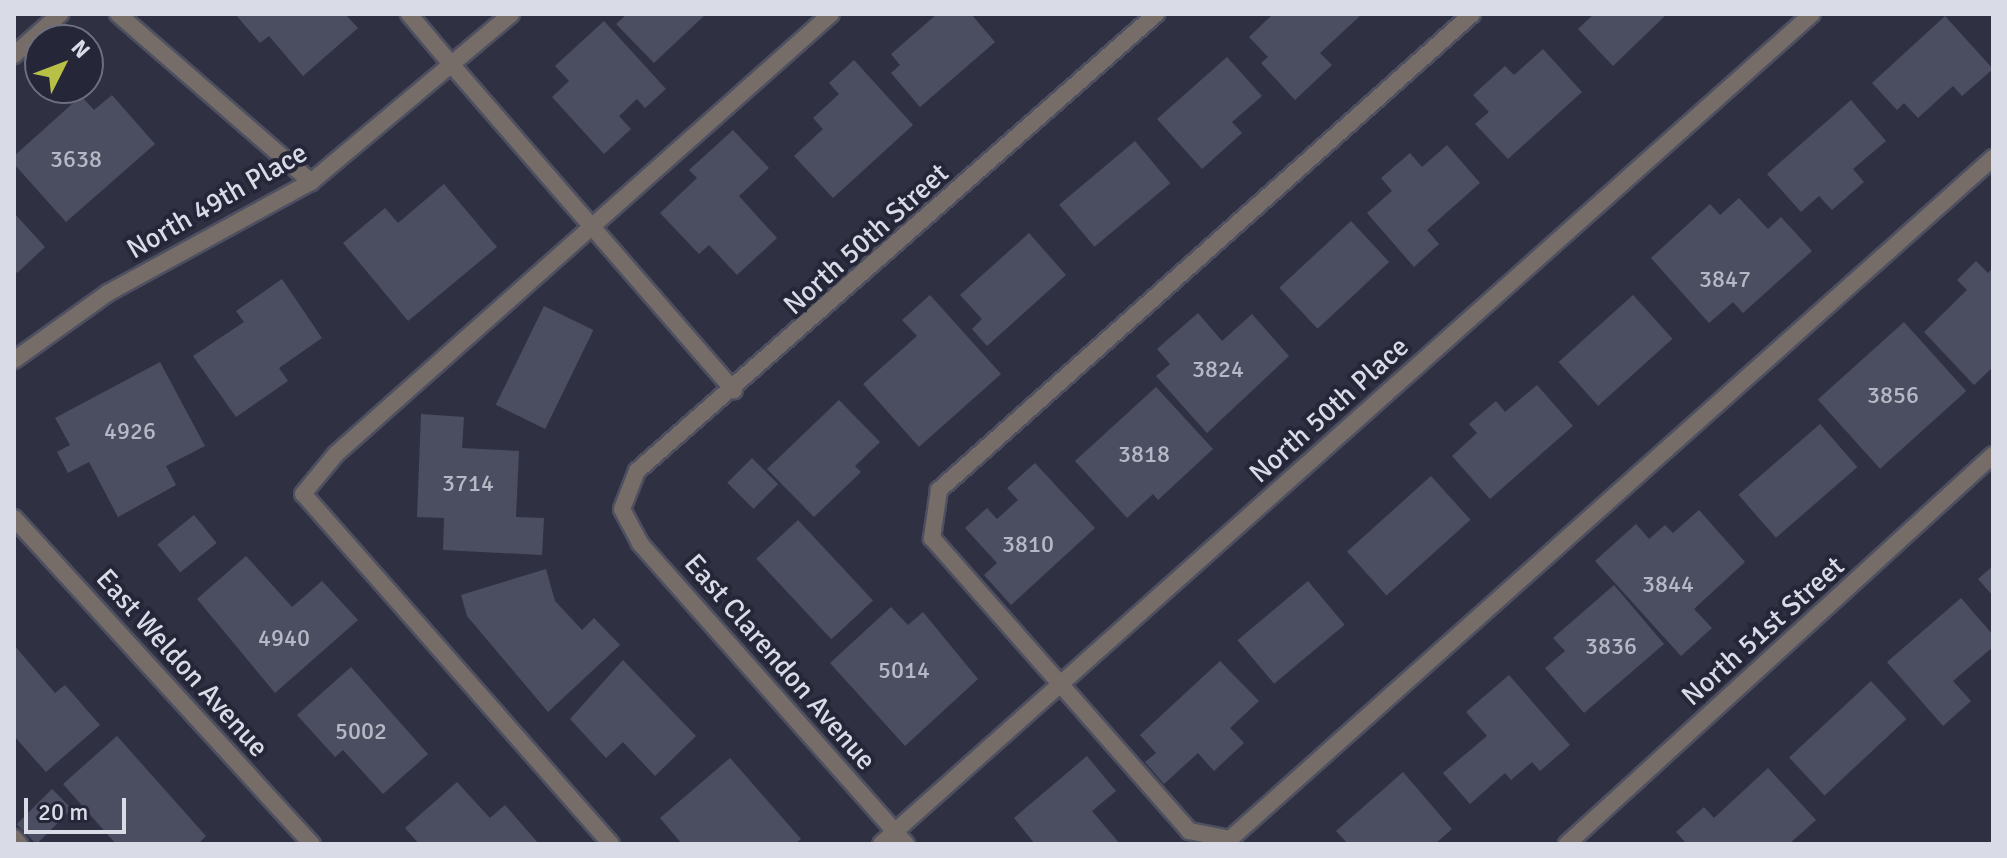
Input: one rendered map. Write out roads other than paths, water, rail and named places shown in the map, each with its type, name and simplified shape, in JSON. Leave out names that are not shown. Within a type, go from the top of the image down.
[{"type":"street","points":[[14,55],[60,14]]},
{"type":"street","points":[[118,14],[311,182]]},
{"type":"street","points":[[409,14],[591,230],[734,391]]},
{"type":"street","name":"North 49th Place","points":[[14,360],[108,293],[311,182],[511,14]]},
{"type":"street","points":[[611,844],[303,494],[336,454],[831,14]]},
{"type":"street","name":"North 50th Street","points":[[622,509],[637,471],[734,391],[1156,14]]},
{"type":"street","points":[[1472,14],[939,490],[932,538],[1063,682],[1189,831],[1230,839],[1993,158]]},
{"type":"street","name":"North 50th Place","points":[[881,844],[900,838],[1063,682],[1812,14]]},
{"type":"street","name":"North 51st Street","points":[[1567,844],[1993,455]]},
{"type":"street","name":"East Clarendon Avenue","points":[[622,509],[640,543],[900,838]]},
{"type":"street","name":"East Weldon Avenue","points":[[14,518],[312,844]]},
{"type":"street","points":[[14,838],[19,844]]}]
